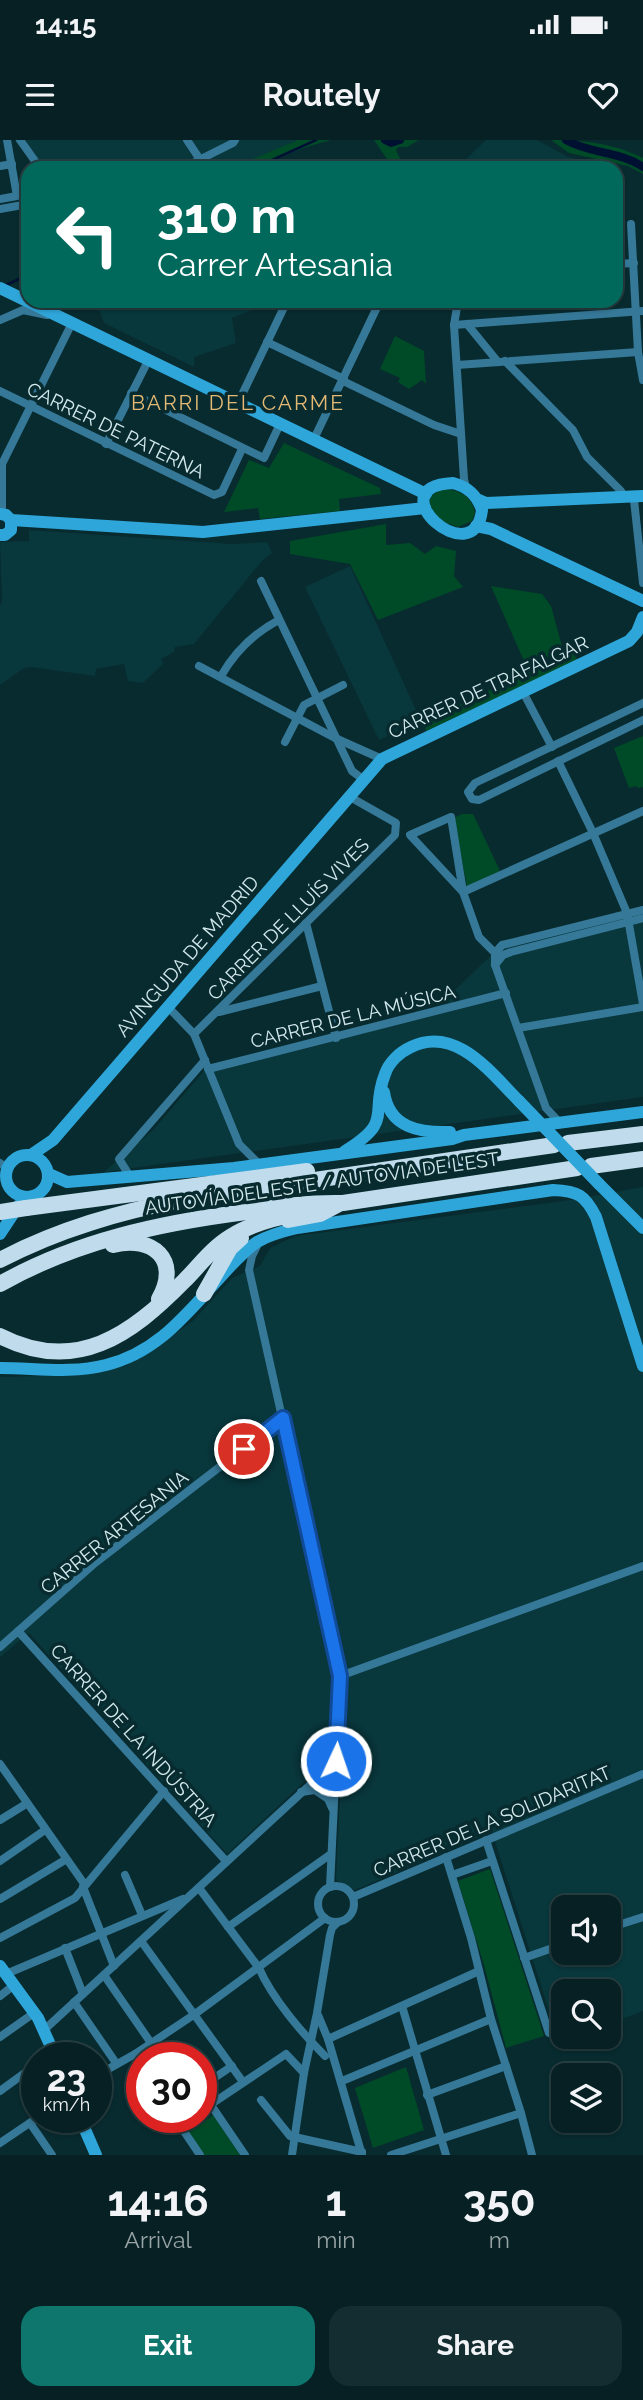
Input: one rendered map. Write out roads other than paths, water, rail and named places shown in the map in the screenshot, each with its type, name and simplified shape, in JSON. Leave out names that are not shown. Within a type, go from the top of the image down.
[{"type":"highway","name":"AUTOVÍA DEL ESTE / AUTOVIA DE L'EST","points":[[0,1260],[74,1227],[148,1206],[410,1165],[643,1134]]},
{"type":"highway","name":"AUTOVÍA DEL ESTE / AUTOVIA DE L'EST","points":[[0,1284],[51,1259],[106,1238],[176,1222],[318,1202],[343,1203],[643,1159]]},
{"type":"highway","points":[[0,1212],[26,1203],[350,1166],[391,1162],[410,1165]]},
{"type":"highway","points":[[204,1294],[225,1256],[238,1240],[280,1221],[320,1214],[343,1203]]},
{"type":"highway","points":[[0,1336],[18,1345],[42,1351],[80,1350],[109,1341],[122,1335],[153,1309],[229,1237],[283,1216],[326,1211]]},
{"type":"highway","points":[[86,1247],[132,1242],[152,1247],[160,1254],[166,1263],[167,1281],[153,1309]]},
{"type":"street","points":[[0,199],[17,196],[7,140]]},
{"type":"street","points":[[20,140],[35,161]]},
{"type":"street","points":[[187,140],[201,161],[235,140]]},
{"type":"street","points":[[0,166],[12,164]]},
{"type":"street","points":[[0,209],[21,205]]},
{"type":"street","points":[[631,224],[637,268],[638,352],[643,380]]},
{"type":"street","points":[[0,288],[21,298]]},
{"type":"street","points":[[40,308],[426,494]]},
{"type":"street","points":[[238,403],[284,308]]},
{"type":"street","points":[[313,440],[377,308]]},
{"type":"street","points":[[457,308],[454,325],[466,488]]},
{"type":"street","points":[[0,320],[23,310],[58,317]]},
{"type":"street","points":[[454,325],[639,311]]},
{"type":"street","points":[[0,536],[10,530],[4,516],[1,466],[72,323]]},
{"type":"street","points":[[467,324],[573,430],[587,457],[621,491]]},
{"type":"street","points":[[267,342],[434,425],[461,434]]},
{"type":"street","points":[[457,365],[638,352]]},
{"type":"street","points":[[106,444],[149,359]]},
{"type":"street","name":"CARRER DE PATERNA","points":[[0,391],[214,495],[222,492],[242,449]]},
{"type":"street","points":[[131,393],[264,458],[280,424]]},
{"type":"street","points":[[447,429],[455,421],[459,406]]},
{"type":"street","points":[[640,496],[486,503],[466,488],[453,483],[433,487],[426,494],[425,508],[430,518],[448,532],[463,533],[476,526],[491,528],[643,601]]},
{"type":"street","points":[[640,496],[634,500],[643,583]]},
{"type":"street","points":[[476,526],[482,513],[479,500]]},
{"type":"street","points":[[4,516],[203,532],[425,508]]},
{"type":"street","points":[[261,581],[352,771],[364,780]]},
{"type":"street","points":[[628,596],[638,606],[642,618]]},
{"type":"street","name":"CARRER DE TRAFALGAR","points":[[618,647],[635,636],[642,618]]},
{"type":"street","points":[[221,676],[231,658],[260,630],[279,620]]},
{"type":"street","name":"CARRER DE TRAFALGAR","points":[[350,796],[382,760],[643,637]]},
{"type":"street","points":[[199,666],[382,760]]},
{"type":"street","points":[[285,742],[304,705],[343,685]]},
{"type":"street","points":[[523,692],[552,747]]},
{"type":"street","points":[[643,703],[475,783],[468,792],[472,799],[479,800],[643,720]]},
{"type":"street","points":[[518,1028],[643,1006],[627,918],[593,834],[558,761]]},
{"type":"street","name":"CARRER DE LLUÍS VIVES","points":[[194,1034],[395,835],[396,823],[350,796]]},
{"type":"street","name":"AVINGUDA DE MADRID","points":[[31,1155],[53,1140],[350,796]]},
{"type":"street","points":[[463,892],[643,811]]},
{"type":"street","points":[[463,892],[410,835],[451,817],[463,892],[479,937],[495,953]]},
{"type":"street","points":[[495,965],[503,955],[511,952],[627,918],[643,910]]},
{"type":"street","points":[[560,1123],[546,1108],[495,965],[495,953],[502,945],[627,918],[643,918]]},
{"type":"street","points":[[306,923],[336,1038]]},
{"type":"street","points":[[216,1012],[323,986]]},
{"type":"street","name":"CARRER DE LA MÚSICA","points":[[206,1064],[336,1038],[506,993]]},
{"type":"street","points":[[169,1008],[194,1034],[239,1144],[259,1164]]},
{"type":"street","points":[[343,1153],[375,1127],[379,1119],[383,1081],[390,1064],[417,1044],[440,1042],[461,1048],[474,1057],[643,1228]]},
{"type":"street","points":[[131,1178],[119,1159],[206,1064]]},
{"type":"street","points":[[383,1081],[390,1110],[405,1126],[429,1133],[464,1135]]},
{"type":"street","points":[[524,1126],[544,1118],[546,1108]]},
{"type":"street","points":[[26,1203],[12,1190],[3,1174],[17,1157],[31,1155],[67,1182],[131,1178],[234,1168],[452,1139],[524,1126],[643,1112]]},
{"type":"street","name":"AVINGUDA DE MADRID","points":[[47,1169],[53,1140]]},
{"type":"street","points":[[0,1234],[26,1203],[44,1191],[49,1181],[47,1169]]},
{"type":"street","points":[[0,1368],[59,1371],[90,1369],[117,1362],[145,1350],[167,1335],[245,1251],[260,1241],[297,1228],[553,1190],[580,1195],[588,1201],[596,1217],[643,1366]]},
{"type":"street","points":[[260,1241],[252,1256],[249,1270],[340,1676],[330,1887]]},
{"type":"street","points":[[225,1272],[237,1267],[249,1270]]},
{"type":"street","name":"CARRER ARTESANIA","points":[[0,1647],[95,1563],[283,1418]]},
{"type":"street","points":[[340,1676],[643,1566]]},
{"type":"street","name":"CARRER DE LA INDÚSTRIA","points":[[18,1631],[226,1861]]},
{"type":"street","points":[[44,2030],[336,1761]]},
{"type":"street","points":[[1,1768],[84,1886],[114,1966]]},
{"type":"street","name":"CARRER DE LA SOLIDARITAT","points":[[353,1897],[643,1774]]},
{"type":"street","points":[[301,1792],[315,1790],[328,1799],[333,1811]]},
{"type":"street","points":[[0,1938],[69,1903],[164,1791]]},
{"type":"street","points":[[0,1820],[26,1804]]},
{"type":"street","points":[[0,1861],[45,1830]]},
{"type":"street","points":[[486,1840],[549,2033]]},
{"type":"street","points":[[228,1927],[331,1854]]},
{"type":"street","points":[[446,1857],[532,2155]]},
{"type":"street","points":[[0,1899],[65,1860]]},
{"type":"street","points":[[452,1875],[492,1861]]},
{"type":"street","points":[[125,1875],[142,1915]]},
{"type":"street","points":[[153,2042],[313,1929],[331,1921],[346,1919],[352,1913],[354,1905],[353,1897],[343,1887],[330,1887],[322,1893],[318,1901],[319,1911],[331,1921],[332,1928],[306,2060],[292,2155]]},
{"type":"street","points":[[199,1888],[310,2041],[325,2056],[335,2061]]},
{"type":"street","points":[[48,2042],[34,2012],[3,1970],[65,1948],[189,1896]]},
{"type":"street","points":[[155,1910],[161,1923]]},
{"type":"street","points":[[621,1924],[643,1917]]},
{"type":"street","points":[[141,1941],[243,2082]]},
{"type":"street","points":[[65,1948],[83,1994]]},
{"type":"street","points":[[524,1958],[551,1949]]},
{"type":"street","points":[[328,2039],[479,1971]]},
{"type":"street","points":[[104,1975],[150,2042]]},
{"type":"street","points":[[0,1996],[14,1985]]},
{"type":"street","points":[[74,2002],[116,2063]]},
{"type":"street","points":[[402,2006],[446,2155]]},
{"type":"street","points":[[0,2037],[34,2012]]},
{"type":"street","points":[[261,2100],[286,2133],[294,2139],[362,2153],[342,2081],[317,2013]]},
{"type":"street","points":[[342,2081],[491,2019]]},
{"type":"street","points":[[217,2101],[286,2054],[304,2073]]},
{"type":"street","points":[[306,2060],[325,2056]]},
{"type":"street","points":[[112,2066],[126,2058]]},
{"type":"street","points":[[217,2076],[232,2066]]},
{"type":"street","points":[[428,2095],[506,2066]]},
{"type":"street","points":[[0,2091],[21,2076]]},
{"type":"street","points":[[396,2154],[521,2113]]},
{"type":"street","points":[[217,2114],[245,2155]]},
{"type":"street","points":[[0,2143],[21,2128]]},
{"type":"street","points":[[40,2133],[52,2155]]},
{"type":"street","points":[[86,2133],[96,2155]]},
{"type":"street","points":[[186,2133],[200,2155]]},
{"type":"waterway","points":[[270,161],[316,140]]},
{"type":"waterway","points":[[385,140],[391,143],[400,140]]},
{"type":"waterway","points":[[566,140],[575,145],[625,158],[643,167]]},
{"type":"waterway","points":[[6,285],[21,278]]},
{"type":"district","name":"BARRI DEL CARME","points":[[238,403]]}]
